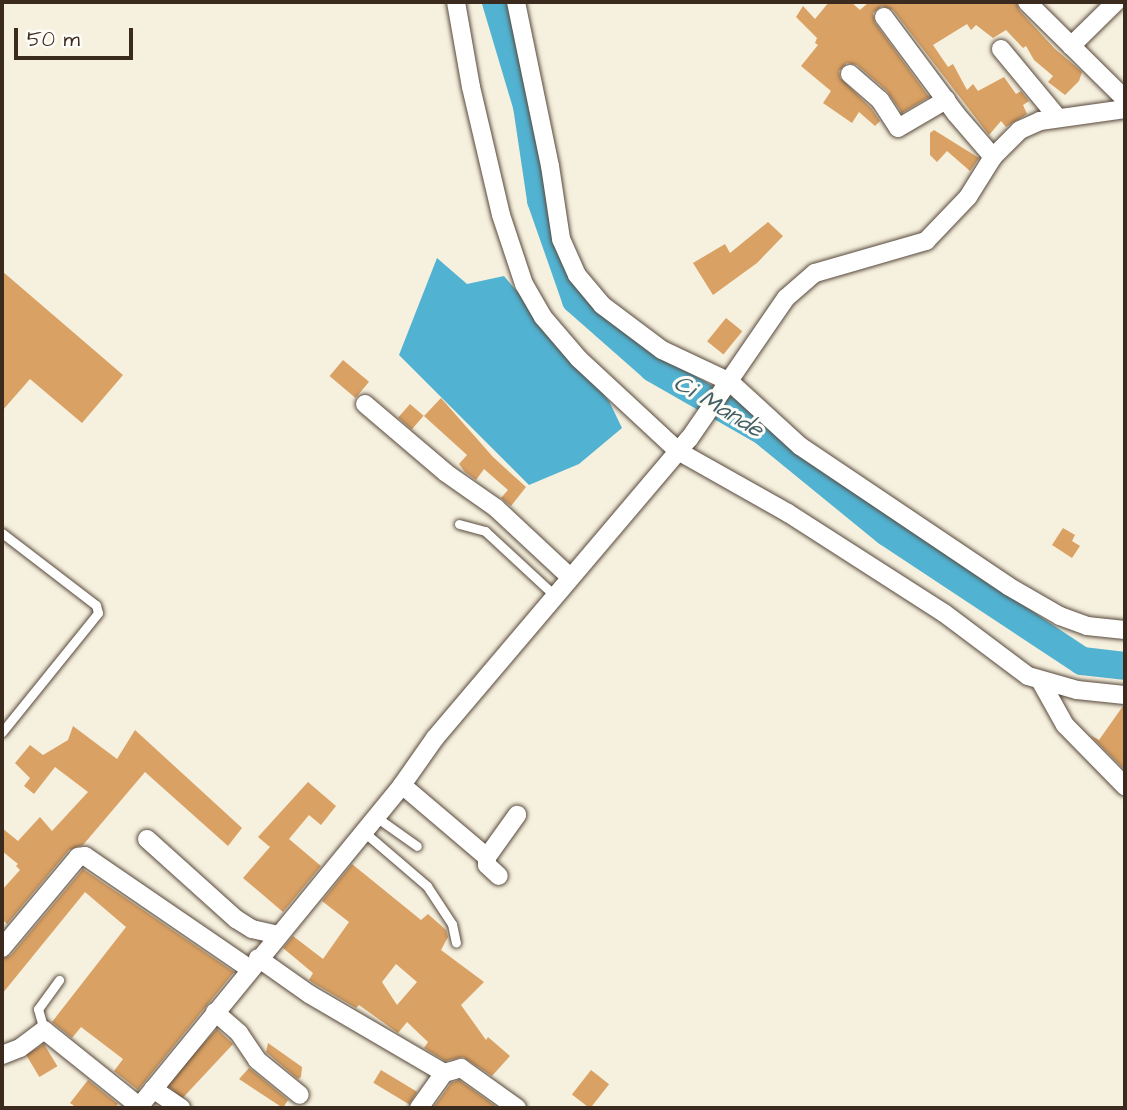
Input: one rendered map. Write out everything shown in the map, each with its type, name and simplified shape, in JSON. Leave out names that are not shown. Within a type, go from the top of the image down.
[{"type":"street","points":[[456,2],[471,87],[501,215],[524,285],[543,317],[579,359],[683,445],[944,613],[1028,676],[1041,682],[1125,695]]},
{"type":"street","points":[[516,2],[550,166],[561,239],[578,275],[602,305],[633,331],[662,350],[728,385],[800,446],[1008,586],[1060,616],[1087,626],[1125,630]]},
{"type":"street","points":[[1027,2],[1125,99]]},
{"type":"street","points":[[1071,46],[1116,2]]},
{"type":"street","points":[[884,17],[993,157]]},
{"type":"street","points":[[1001,49],[1058,118]]},
{"type":"street","points":[[849,74],[880,100],[898,128],[946,100]]},
{"type":"street","points":[[2,1055],[20,1048],[44,1030],[138,1107],[402,785],[435,738],[683,445],[728,385],[779,307],[796,289],[815,274],[926,241],[968,197],[993,157],[1020,130],[1040,121],[1125,109]]},
{"type":"street","points":[[365,404],[446,473],[496,508],[570,577]]},
{"type":"street","points":[[1041,682],[1065,725],[1125,786]]},
{"type":"street","points":[[402,785],[487,856]]},
{"type":"street","points":[[499,876],[487,865],[487,856],[517,815]]},
{"type":"street","points":[[148,839],[236,919],[252,929],[277,935]]},
{"type":"street","points":[[2,948],[78,857],[85,856],[254,964],[444,1073],[463,1069],[517,1108]]},
{"type":"street","points":[[215,1012],[239,1033],[257,1060],[300,1095]]},
{"type":"street","points":[[419,1108],[444,1073]]},
{"type":"street","points":[[153,1089],[181,1108]]},
{"type":"lane","points":[[458,524],[485,531],[554,596]]},
{"type":"lane","points":[[2,533],[96,605],[98,613],[2,732]]},
{"type":"lane","points":[[376,817],[417,846]]},
{"type":"lane","points":[[364,832],[427,886],[452,924],[456,943]]},
{"type":"lane","points":[[44,1030],[38,1019],[38,1009],[59,980]]},
{"type":"water","points":[[437,258],[467,284],[504,276],[609,401],[622,428],[579,464],[529,485],[399,355]]},
{"type":"building","points":[[829,2],[851,2],[860,10],[869,2],[1016,2],[1019,10],[1054,48],[1082,72],[1079,81],[1065,95],[1048,82],[1053,76],[1034,60],[1026,46],[1023,48],[1006,30],[993,38],[976,25],[971,30],[967,24],[933,45],[948,67],[953,64],[967,90],[973,84],[978,91],[1004,77],[1016,94],[1021,91],[1029,101],[1023,105],[1027,114],[1006,127],[1001,121],[989,135],[893,10],[882,6],[873,13],[875,23],[929,97],[902,113],[887,91],[857,65],[847,63],[839,71],[840,78],[871,108],[880,121],[875,126],[859,112],[852,123],[823,103],[831,91],[801,66],[818,45],[815,43],[817,38],[796,17],[803,6],[815,19]]},
{"type":"building","points":[[934,130],[979,158],[970,171],[947,151],[937,162],[930,155],[930,133]]},
{"type":"building","points":[[768,222],[783,236],[757,263],[713,295],[693,263],[725,244],[730,253]]},
{"type":"building","points":[[2,271],[123,375],[82,423],[30,379],[2,411]]},
{"type":"building","points":[[726,318],[742,331],[723,355],[707,341]]},
{"type":"building","points":[[343,360],[369,382],[356,398],[330,376]]},
{"type":"building","points":[[441,398],[493,457],[526,487],[511,506],[501,498],[508,490],[484,469],[476,480],[465,472],[459,464],[467,455],[424,416]]},
{"type":"building","points":[[410,404],[424,416],[412,429],[398,418]]},
{"type":"building","points":[[1063,528],[1075,535],[1072,541],[1080,546],[1072,558],[1052,545]]},
{"type":"building","points":[[1123,706],[1125,770],[1090,735],[1099,740]]},
{"type":"building","points":[[73,726],[117,759],[135,730],[242,828],[228,846],[145,772],[83,845],[69,850],[7,924],[2,919],[2,890],[20,870],[16,866],[18,864],[2,851],[2,828],[18,841],[40,817],[52,831],[88,792],[55,767],[34,794],[24,786],[30,778],[15,763],[30,745],[43,755],[68,740]]},
{"type":"building","points":[[308,782],[336,806],[321,825],[309,815],[289,839],[321,866],[283,912],[243,878],[270,847],[258,837]]},
{"type":"building","points":[[352,864],[421,920],[428,914],[446,930],[448,937],[441,950],[484,982],[461,1005],[486,1040],[488,1037],[510,1056],[492,1076],[463,1057],[445,1061],[424,1048],[428,1042],[407,1022],[398,1033],[359,1005],[356,1008],[309,980],[313,973],[283,948],[293,936],[323,959],[349,922],[322,901]],"holes":[[[396,964],[417,982],[397,1005],[382,982]]]},
{"type":"building","points":[[83,869],[234,972],[138,1090],[114,1071],[123,1059],[81,1027],[72,1038],[52,1022],[126,927],[85,892],[2,994],[2,959],[11,955]]},
{"type":"building","points":[[217,1029],[233,1044],[182,1099],[166,1084]]},
{"type":"building","points":[[268,1043],[302,1067],[301,1077],[298,1079],[266,1052]]},
{"type":"building","points":[[44,1044],[57,1066],[39,1077],[26,1055]]},
{"type":"building","points":[[249,1068],[288,1100],[283,1108],[239,1079]]},
{"type":"building","points":[[381,1070],[417,1092],[409,1104],[373,1083]]},
{"type":"building","points":[[591,1070],[609,1084],[590,1108],[572,1094]]},
{"type":"building","points":[[88,1080],[118,1104],[115,1108],[77,1108],[70,1103]]},
{"type":"building","points":[[459,1080],[498,1108],[433,1108],[451,1083]]},
{"type":"waterway","name":"Ci Mande","points":[[496,2],[527,106],[541,200],[576,300],[653,368],[763,431],[887,532],[1082,661],[1125,666]]}]
